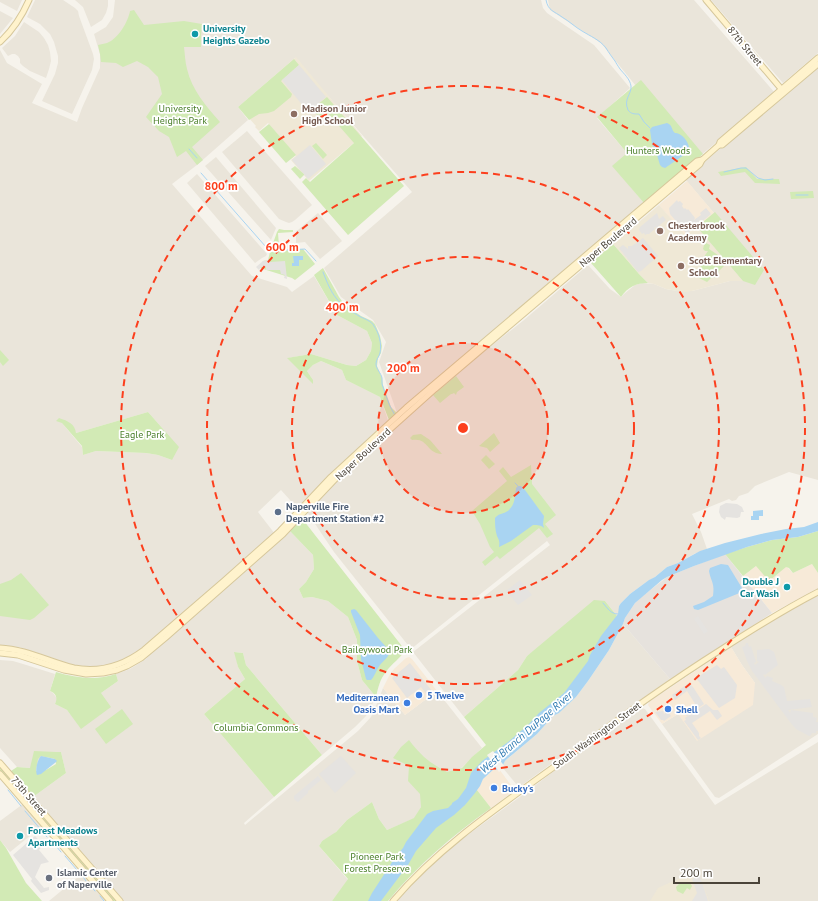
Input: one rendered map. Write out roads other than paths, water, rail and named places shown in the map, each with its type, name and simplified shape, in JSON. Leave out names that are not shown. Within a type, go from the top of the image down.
[{"type":"main road","points":[[0,42],[17,23],[29,0]]},
{"type":"main road","name":"87th Street","points":[[706,0],[783,91]]},
{"type":"main road","name":"Naper Boulevard","points":[[783,91],[818,58]]},
{"type":"main road","name":"Naper Boulevard","points":[[0,653],[18,655],[64,670],[86,674],[117,670],[141,658],[283,534],[339,475],[434,389],[700,164],[702,160],[719,145],[720,142],[818,64]]},
{"type":"main road","name":"Naper Boulevard","points":[[0,648],[18,650],[60,664],[81,669],[112,667],[137,655],[280,531],[331,477],[411,404],[697,161],[702,160]]},
{"type":"main road","name":"South Washington Street","points":[[393,901],[416,875],[454,842],[610,725],[683,674],[747,633],[777,614],[818,592]]},
{"type":"main road","name":"75th Street","points":[[0,763],[120,901]]},
{"type":"main road","name":"75th Street","points":[[0,774],[110,901]]},
{"type":"water","points":[[667,123],[675,133],[679,134],[687,141],[689,147],[684,155],[665,168],[660,165],[652,144],[650,130],[652,127]]},
{"type":"water","points":[[293,256],[303,256],[303,260],[299,260],[299,266],[292,266],[292,263],[294,263]]},
{"type":"water","points":[[521,486],[525,490],[544,516],[544,528],[539,525],[533,525],[511,541],[499,547],[499,541],[495,529],[495,518],[509,510],[514,502],[516,488]]},
{"type":"water","points":[[763,510],[763,516],[759,516],[759,520],[751,520],[753,511]]},
{"type":"water","name":"West Branch DuPage River","points":[[818,522],[818,531],[798,537],[772,540],[747,547],[694,566],[662,580],[635,603],[625,618],[609,650],[576,697],[559,713],[553,716],[537,734],[507,759],[498,770],[494,769],[483,779],[480,786],[465,805],[436,828],[416,851],[408,865],[381,901],[368,901],[396,856],[427,814],[433,811],[448,808],[458,799],[466,788],[471,773],[482,761],[508,742],[528,725],[539,713],[564,693],[588,661],[601,636],[618,614],[621,603],[630,594],[667,567],[700,551],[761,534],[804,527]]},
{"type":"water","points":[[721,564],[728,565],[742,588],[742,592],[698,610],[694,609],[693,606],[704,602],[713,596],[713,585],[709,571],[710,568]]},
{"type":"water","points":[[354,609],[390,652],[371,680],[366,679],[361,659],[360,635],[351,612],[351,610]]},
{"type":"water","points":[[41,756],[55,759],[57,761],[41,774],[37,775],[36,771],[38,760]]},
{"type":"waterway","points":[[546,0],[548,6],[552,10],[604,45],[630,83],[631,89],[626,103],[628,110],[633,114],[639,114],[650,128]]},
{"type":"waterway","points":[[189,149],[197,158]]},
{"type":"waterway","points":[[724,172],[746,168],[758,178],[765,180],[773,179]]},
{"type":"waterway","points":[[201,173],[266,247]]},
{"type":"waterway","points":[[796,195],[808,195]]},
{"type":"waterway","points":[[287,250],[305,249],[316,261]]},
{"type":"waterway","points":[[274,251],[285,250]]},
{"type":"waterway","points":[[323,272],[329,287],[340,303],[359,316],[368,320],[376,329],[381,346],[380,353],[376,361],[376,366],[382,378],[382,384],[388,402],[395,415]]},
{"type":"waterway","points":[[515,483],[518,486]]},
{"type":"waterway","points":[[603,603],[611,612],[618,614]]},
{"type":"waterway","points":[[8,790],[21,806]]},
{"type":"waterway","points":[[25,811],[47,837]]},
{"type":"waterway","points":[[51,840],[61,852]]},
{"type":"waterway","points":[[65,856],[77,870]]},
{"type":"waterway","points":[[81,874],[86,881]]},
{"type":"waterway","points":[[90,885],[95,891]]},
{"type":"waterway","points":[[100,896],[104,901]]},
{"type":"place","name":"University Heights Gazebo","points":[[195,34]]},
{"type":"place","name":"Madison Junior High School","points":[[294,114]]},
{"type":"place","name":"Chesterbrook Academy","points":[[660,231]]},
{"type":"place","name":"Scott Elementary School","points":[[681,266]]},
{"type":"place","name":"Naperville Fire Department Station #2","points":[[278,512]]},
{"type":"place","name":"Double J Car Wash","points":[[787,587]]},
{"type":"place","name":"5 Twelve","points":[[419,695]]},
{"type":"place","name":"Mediterranean Oasis Mart","points":[[407,703]]},
{"type":"place","name":"Shell","points":[[668,709]]},
{"type":"place","name":"Bucky's","points":[[494,788]]},
{"type":"place","name":"Forest Meadows Apartments","points":[[20,836]]},
{"type":"place","name":"Islamic Center of Naperville","points":[[49,878]]},
{"type":"park label","name":"University Heights Park","points":[[180,114]]},
{"type":"park label","name":"Hunters Woods","points":[[658,150]]},
{"type":"park label","name":"Eagle Park","points":[[142,434]]},
{"type":"park label","name":"Baileywood Park","points":[[377,649]]},
{"type":"park label","name":"Columbia Commons","points":[[256,727]]},
{"type":"park label","name":"Pioneer Park Forest Preserve","points":[[377,862]]}]
